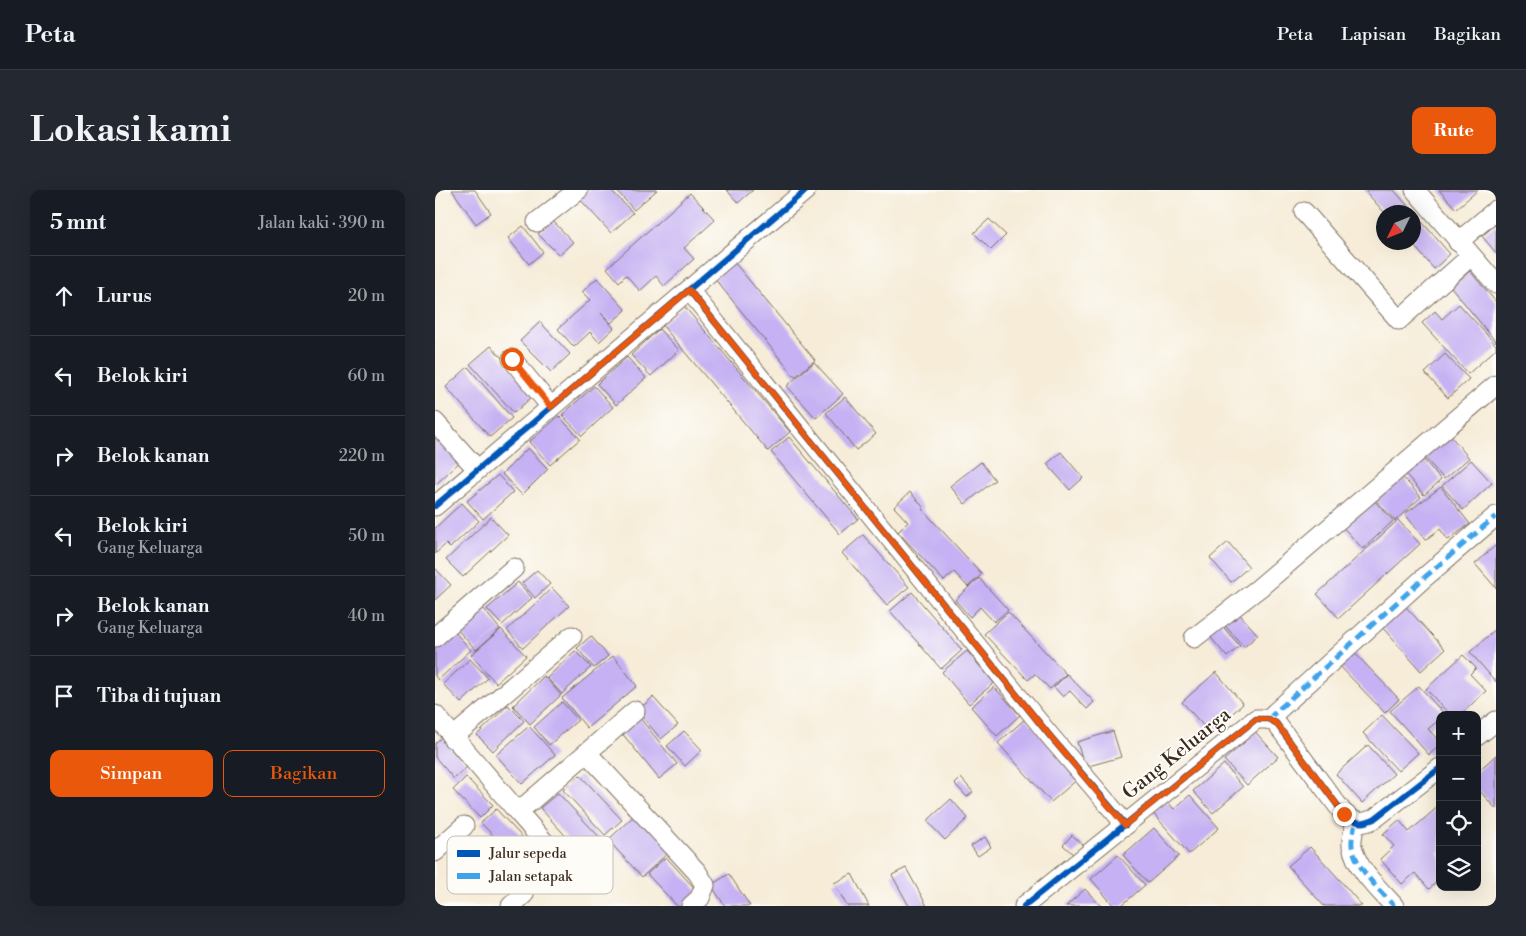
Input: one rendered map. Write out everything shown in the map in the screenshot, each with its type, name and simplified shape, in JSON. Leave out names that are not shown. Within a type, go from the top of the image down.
[{"type":"street","points":[[537,222],[578,190]]},
{"type":"street","points":[[435,506],[806,190]]},
{"type":"street","points":[[1415,190],[1496,284]]},
{"type":"street","points":[[1458,242],[1496,210]]},
{"type":"street","points":[[1304,212],[1399,320],[1471,256]]},
{"type":"street","points":[[689,290],[1050,736],[1125,825]]},
{"type":"street","points":[[512,359],[551,407]]},
{"type":"street","points":[[1194,638],[1259,588],[1496,386]]},
{"type":"street","points":[[435,422],[477,469]]},
{"type":"street","points":[[1436,771],[1374,819],[1365,823],[1355,823],[1344,814],[1276,723],[1268,719],[1425,577],[1496,516]]},
{"type":"street","points":[[435,637],[514,568]]},
{"type":"street","points":[[452,738],[572,636]]},
{"type":"street","points":[[518,812],[635,711]]},
{"type":"street","points":[[435,715],[452,738],[539,836]]},
{"type":"street","name":"Gang Keluarga","points":[[1024,906],[1256,719],[1268,719]]},
{"type":"street","points":[[1481,733],[1496,721]]},
{"type":"street","points":[[587,753],[701,878],[705,885],[700,898],[691,906]]},
{"type":"street","points":[[1355,823],[1352,845],[1359,861],[1369,878],[1394,906]]},
{"type":"street","points":[[453,836],[464,826]]},
{"type":"street","points":[[435,852],[447,841]]},
{"type":"building","points":[[452,190],[475,190],[491,213],[476,224]]},
{"type":"building","points":[[583,190],[611,190],[633,213],[611,233],[577,196]]},
{"type":"building","points":[[616,190],[657,190],[634,210]]},
{"type":"building","points":[[727,190],[753,190],[738,203]]},
{"type":"building","points":[[1364,190],[1394,190],[1407,205],[1378,205]]},
{"type":"building","points":[[1439,190],[1478,190],[1456,209]]},
{"type":"building","points":[[690,193],[715,220],[684,248],[694,259],[664,286],[656,276],[640,291],[626,275],[619,282],[607,268]]},
{"type":"building","points":[[989,219],[1006,235],[991,250],[974,233]]},
{"type":"building","points":[[553,221],[573,242],[559,255],[538,234]]},
{"type":"building","points":[[1421,221],[1450,254],[1434,269],[1418,250],[1421,250]]},
{"type":"building","points":[[1496,224],[1496,253],[1482,236]]},
{"type":"building","points":[[523,226],[543,252],[529,264],[508,238]]},
{"type":"building","points":[[734,262],[815,360],[795,377],[714,278]]},
{"type":"building","points":[[1470,271],[1496,302],[1496,342],[1451,287]]},
{"type":"building","points":[[597,278],[626,310],[611,323],[601,313],[614,328],[599,342],[590,332],[574,347],[558,329],[590,300],[582,292]]},
{"type":"building","points":[[1459,304],[1496,345],[1496,349],[1468,374],[1422,323],[1435,311],[1442,319]]},
{"type":"building","points":[[684,306],[790,432],[768,451],[662,325]]},
{"type":"building","points":[[540,322],[570,354],[551,372],[520,341]]},
{"type":"building","points":[[659,329],[679,350],[651,376],[631,355]]},
{"type":"building","points":[[491,346],[535,394],[514,413],[470,364]]},
{"type":"building","points":[[1445,354],[1469,379],[1448,398],[1425,373]]},
{"type":"building","points":[[627,357],[646,378],[616,405],[597,384]]},
{"type":"building","points":[[814,362],[843,394],[816,418],[787,386]]},
{"type":"building","points":[[468,367],[512,418],[490,437],[446,387]]},
{"type":"building","points":[[594,386],[613,407],[582,436],[562,415]]},
{"type":"building","points":[[845,397],[876,434],[856,450],[826,413]]},
{"type":"building","points":[[559,416],[580,439],[550,465],[529,442]]},
{"type":"building","points":[[435,428],[463,459],[435,485]]},
{"type":"building","points":[[1449,434],[1469,458],[1444,479],[1423,456]]},
{"type":"building","points":[[789,437],[858,519],[840,534],[771,452]]},
{"type":"building","points":[[528,448],[548,469],[522,495],[502,474]]},
{"type":"building","points":[[1061,452],[1083,478],[1070,490],[1047,464]]},
{"type":"building","points":[[1420,455],[1441,480],[1424,495],[1402,470]]},
{"type":"building","points":[[1471,460],[1492,483],[1463,510],[1442,486]]},
{"type":"building","points":[[981,462],[995,480],[965,504],[950,486]]},
{"type":"building","points":[[1397,471],[1421,497],[1395,521],[1371,495]]},
{"type":"building","points":[[498,475],[513,492],[483,519],[467,501]]},
{"type":"building","points":[[1441,487],[1470,524],[1448,540],[1440,529],[1425,540],[1405,514]]},
{"type":"building","points":[[910,492],[924,508],[922,509],[982,574],[968,587],[954,572],[944,581],[898,532],[908,522],[894,507]]},
{"type":"building","points":[[1369,495],[1393,521],[1363,549],[1339,523]]},
{"type":"building","points":[[462,503],[479,521],[450,548],[446,544],[435,554],[435,528]]},
{"type":"building","points":[[491,517],[508,535],[463,577],[446,560]]},
{"type":"building","points":[[1398,520],[1420,544],[1339,618],[1317,594]]},
{"type":"building","points":[[863,535],[909,587],[887,605],[842,553]]},
{"type":"building","points":[[1228,542],[1249,567],[1231,582],[1210,558]]},
{"type":"building","points":[[1496,545],[1496,588],[1475,564]]},
{"type":"building","points":[[435,568],[451,585],[435,600]]},
{"type":"building","points":[[537,570],[550,584],[535,598],[522,583]]},
{"type":"building","points":[[979,578],[1008,610],[994,622],[980,607],[970,617],[955,600]]},
{"type":"building","points":[[518,582],[532,598],[502,625],[487,609]]},
{"type":"building","points":[[552,588],[569,606],[523,648],[507,630]]},
{"type":"building","points":[[912,592],[962,650],[941,669],[890,611]]},
{"type":"building","points":[[478,603],[500,629],[476,650],[453,625]]},
{"type":"building","points":[[1404,605],[1445,649],[1421,671],[1381,626]]},
{"type":"building","points":[[1235,609],[1258,635],[1244,647],[1221,621]]},
{"type":"building","points":[[1008,612],[1066,674],[1050,689],[1035,674],[1028,680],[984,634]]},
{"type":"building","points":[[1219,622],[1240,646],[1227,657],[1207,633]]},
{"type":"building","points":[[501,629],[526,656],[496,683],[471,655]]},
{"type":"building","points":[[1496,629],[1496,682],[1470,652]]},
{"type":"building","points":[[453,630],[471,650],[438,680],[435,676],[435,647]]},
{"type":"building","points":[[591,636],[608,656],[594,668],[577,648]]},
{"type":"building","points":[[1349,647],[1399,699],[1385,713],[1335,661]]},
{"type":"building","points":[[575,651],[591,667],[562,694],[547,678]]},
{"type":"building","points":[[967,651],[994,683],[969,704],[942,672]]},
{"type":"building","points":[[1463,655],[1476,668],[1470,674],[1486,691],[1464,711],[1446,711],[1426,689]]},
{"type":"building","points":[[613,656],[637,686],[587,728],[562,698]]},
{"type":"building","points":[[470,659],[488,678],[461,703],[443,684]]},
{"type":"building","points":[[1216,672],[1243,704],[1210,733],[1182,702]]},
{"type":"building","points":[[1067,674],[1094,702],[1087,709],[1070,691],[1063,697],[1054,687]]},
{"type":"building","points":[[544,676],[561,695],[530,724],[513,706]]},
{"type":"building","points":[[1419,686],[1441,711],[1436,711],[1436,722],[1428,729],[1436,738],[1436,749],[1429,755],[1390,711]]},
{"type":"building","points":[[994,687],[1020,715],[997,736],[971,707]]},
{"type":"building","points":[[653,697],[678,725],[661,739],[637,711]]},
{"type":"building","points":[[562,702],[578,720],[549,745],[534,727]]},
{"type":"building","points":[[508,705],[524,721],[493,751],[477,735]]},
{"type":"building","points":[[635,712],[677,764],[659,779],[617,727]]},
{"type":"building","points":[[1382,715],[1418,753],[1398,771],[1363,733]]},
{"type":"building","points":[[1026,718],[1079,778],[1051,802],[998,743]]},
{"type":"building","points":[[529,726],[555,755],[522,784],[496,755]]},
{"type":"building","points":[[1250,726],[1278,757],[1247,785],[1224,760],[1245,742],[1239,735]]},
{"type":"building","points":[[684,731],[702,750],[685,766],[667,746]]},
{"type":"building","points":[[1113,731],[1121,757],[1085,767],[1077,742]]},
{"type":"building","points":[[442,737],[468,766],[454,779],[435,757],[435,743]]},
{"type":"building","points":[[1368,745],[1394,774],[1362,803],[1336,774]]},
{"type":"building","points":[[1496,755],[1496,809],[1481,792],[1481,768]]},
{"type":"building","points":[[1224,764],[1243,787],[1213,813],[1193,791]]},
{"type":"building","points":[[580,775],[622,820],[605,835],[563,790]]},
{"type":"building","points":[[466,777],[493,805],[480,818],[453,790]]},
{"type":"building","points":[[961,778],[973,792],[967,797],[955,784]]},
{"type":"building","points":[[558,793],[598,836],[566,836],[540,808]]},
{"type":"building","points":[[1190,795],[1219,828],[1189,854],[1152,812],[1166,800],[1174,809]]},
{"type":"building","points":[[951,799],[968,818],[945,840],[927,821]]},
{"type":"building","points":[[1436,808],[1436,883],[1429,889],[1415,873],[1402,884],[1380,859],[1394,846],[1383,834],[1399,820],[1409,832]]},
{"type":"building","points":[[496,809],[521,836],[494,836],[481,823]]},
{"type":"building","points":[[637,813],[671,850],[642,877],[613,845],[612,836]]},
{"type":"building","points":[[1154,828],[1179,856],[1148,883],[1123,855]]},
{"type":"building","points":[[1072,835],[1083,845],[1074,855],[1063,845]]},
{"type":"building","points":[[985,837],[991,847],[978,856],[971,846]]},
{"type":"building","points":[[1310,847],[1362,906],[1324,906],[1288,866]]},
{"type":"building","points":[[1118,855],[1145,885],[1121,906],[1114,906],[1091,879]]},
{"type":"building","points":[[666,857],[698,892],[683,906],[677,906],[647,874]]},
{"type":"building","points":[[906,868],[927,906],[909,906],[892,875]]},
{"type":"building","points":[[729,874],[750,906],[725,906],[711,885]]},
{"type":"building","points":[[852,874],[869,906],[847,906],[834,883]]},
{"type":"building","points":[[1085,889],[1101,906],[1066,906]]},
{"type":"marked path","points":[[1268,719],[1425,577],[1496,516]]},
{"type":"marked path","points":[[1355,823],[1352,837],[1355,855],[1369,879],[1394,906]]},
{"type":"cycle path","points":[[435,506],[806,190]]},
{"type":"cycle path","points":[[689,290],[1050,736],[1126,825]]},
{"type":"cycle path","points":[[1024,906],[1256,719],[1268,719],[1276,723],[1344,814],[1358,822],[1374,819],[1436,771]]},
{"type":"route","points":[[512,359],[551,407],[689,290],[851,492],[1125,825],[1256,719],[1268,719],[1276,723],[1344,814]]}]
